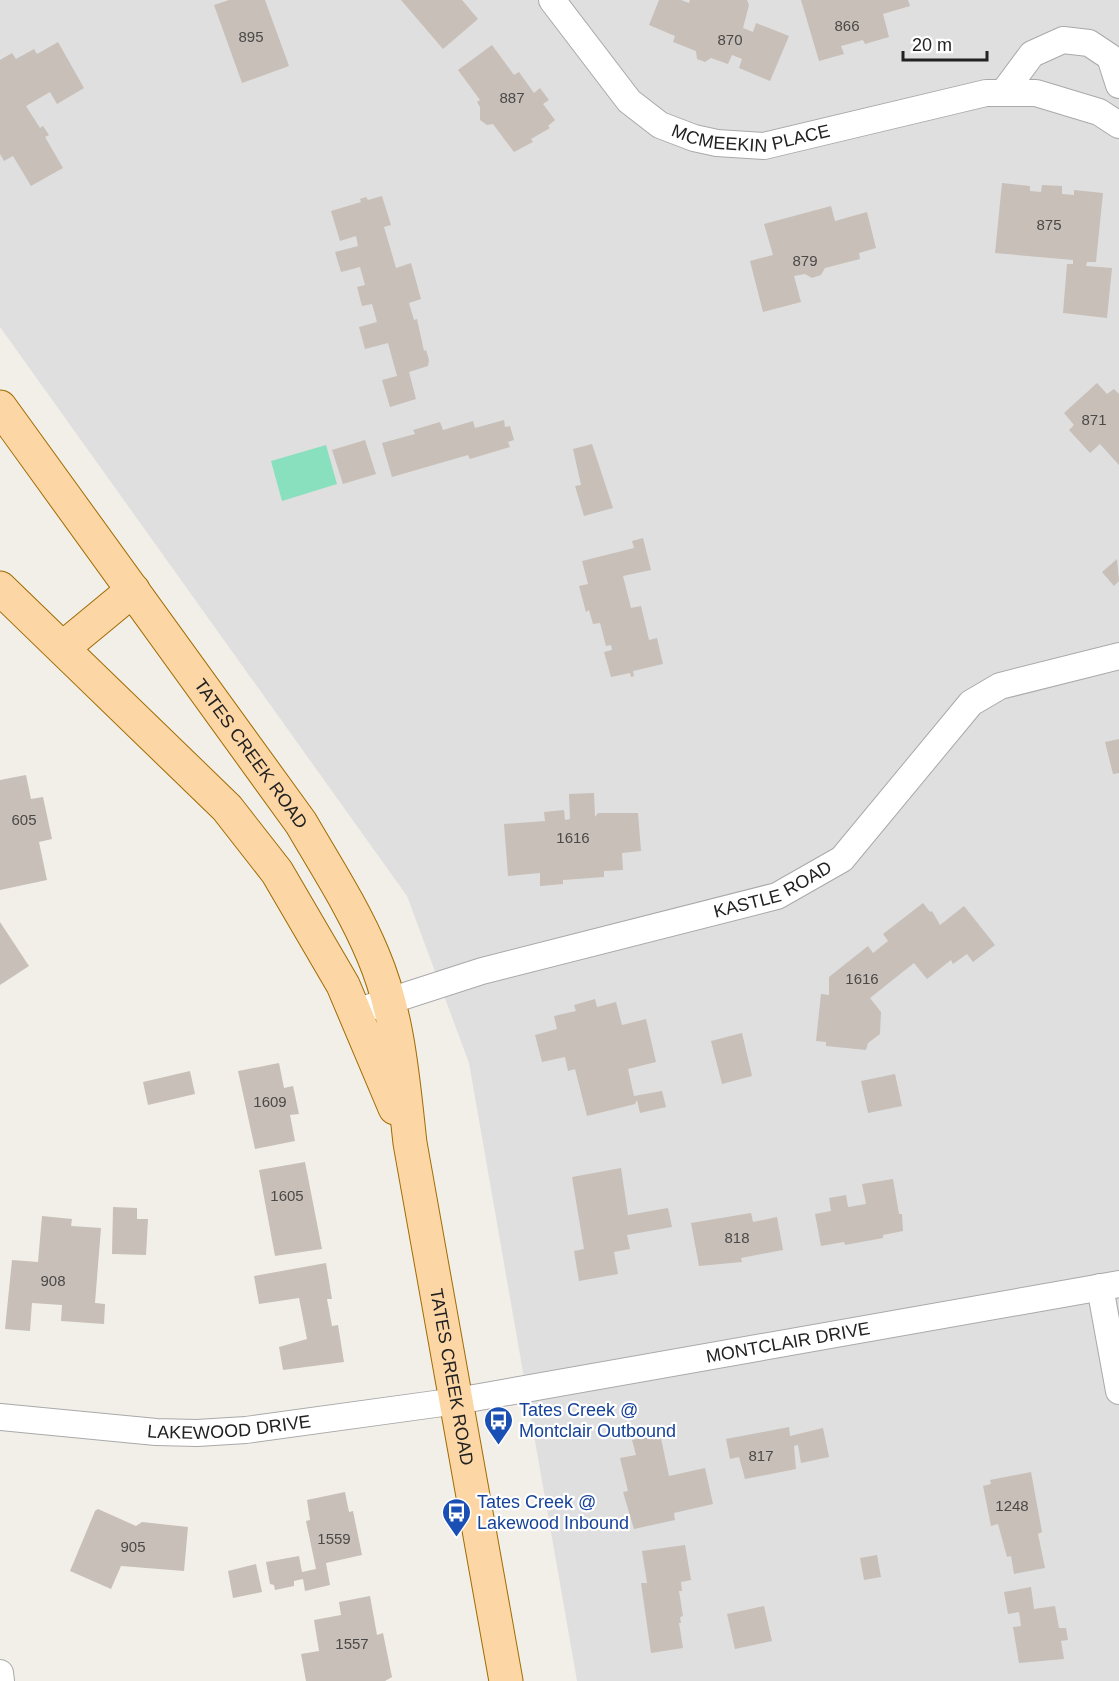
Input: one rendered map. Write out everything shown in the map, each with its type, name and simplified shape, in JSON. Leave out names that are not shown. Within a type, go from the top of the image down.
[{"type":"main road","name":"TATES CREEK ROAD","points":[[0,407],[301,823],[339,887],[374,956],[401,1064],[410,1143],[506,1681]]},
{"type":"main road","name":"TATES CREEK ROAD","points":[[0,588],[64,647],[227,808],[277,872],[319,942],[355,1012],[410,1143]]},
{"type":"main road","points":[[64,647],[133,590]]},
{"type":"street","name":"MCMEEKIN PLACE","points":[[552,0],[629,102],[660,125],[694,138],[717,143],[764,146],[809,137],[956,98],[1003,93],[1036,93],[1099,112],[1119,125]]},
{"type":"street","points":[[1003,93],[1032,54],[1063,40],[1089,43],[1110,57],[1119,86]]},
{"type":"street","name":"KASTLE ROAD","points":[[355,1012],[482,970],[777,896],[842,859],[971,703],[1000,686],[1119,656]]},
{"type":"street","points":[[1110,1285],[1119,1391]]},
{"type":"street","name":"MONTCLAIR DRIVE","points":[[457,1401],[1110,1285]]},
{"type":"street","name":"LAKEWOOD DRIVE","points":[[0,1417],[197,1433],[246,1430],[457,1401]]},
{"type":"street","points":[[0,1673],[1,1681]]},
{"type":"shaded area","points":[[0,0],[1119,0],[1119,1681],[577,1681],[469,1063],[407,896],[0,327]]},
{"type":"green space","points":[[326,445],[337,484],[282,501],[271,461]]},
{"type":"building","points":[[229,0],[265,0],[289,66],[242,83],[214,5]]},
{"type":"building","points":[[401,0],[462,0],[478,19],[443,49]]},
{"type":"building","points":[[659,0],[681,0],[689,3],[690,0],[747,0],[749,5],[743,28],[753,32],[756,23],[789,36],[770,81],[739,68],[742,59],[732,55],[728,64],[711,58],[705,62],[697,59],[696,51],[673,42],[675,36],[649,25]]},
{"type":"building","points":[[801,0],[908,0],[910,6],[883,14],[889,37],[865,44],[863,40],[841,46],[844,54],[819,61]]},
{"type":"building","points":[[58,42],[84,88],[57,104],[50,92],[26,106],[40,128],[43,126],[49,135],[45,137],[63,168],[31,186],[13,156],[4,161],[0,154],[0,60],[12,53],[16,59],[34,49],[37,54]]},
{"type":"building","points":[[492,45],[514,75],[519,72],[534,93],[540,88],[549,100],[543,104],[555,120],[548,126],[550,128],[531,139],[533,142],[514,152],[493,124],[487,125],[480,120],[480,107],[477,102],[480,100],[458,70]]},
{"type":"building","points":[[1002,183],[1030,186],[1030,191],[1041,192],[1042,185],[1062,186],[1062,194],[1074,195],[1074,190],[1103,193],[1096,262],[1087,262],[1086,266],[1112,268],[1107,318],[1063,313],[1067,264],[1073,264],[1073,260],[995,253]]},
{"type":"building","points":[[382,196],[391,225],[384,227],[396,268],[411,263],[421,299],[409,303],[414,320],[417,319],[424,351],[426,350],[429,360],[428,366],[409,372],[416,399],[390,407],[382,380],[397,376],[388,343],[365,349],[359,327],[377,322],[372,304],[362,306],[357,287],[365,285],[360,267],[341,272],[335,252],[358,246],[356,236],[340,241],[331,211],[361,202],[360,199],[366,197],[368,200]]},
{"type":"building","points":[[831,206],[835,221],[867,212],[876,248],[859,253],[860,259],[825,268],[821,275],[812,278],[805,274],[794,276],[801,302],[763,312],[750,261],[773,255],[764,224]]},
{"type":"building","points":[[1097,383],[1107,394],[1114,389],[1119,394],[1119,465],[1100,444],[1090,453],[1069,430],[1074,425],[1064,413]]},
{"type":"building","points":[[504,420],[505,427],[510,426],[514,440],[508,442],[510,447],[470,459],[468,455],[392,477],[382,443],[415,434],[413,430],[440,422],[443,430],[473,421],[475,428]]},
{"type":"building","points":[[365,440],[376,474],[343,484],[332,450]]},
{"type":"building","points":[[592,444],[613,508],[584,516],[575,486],[581,485],[573,449]]},
{"type":"building","points":[[643,538],[651,570],[623,576],[631,608],[641,606],[649,640],[657,638],[663,664],[633,671],[634,676],[631,677],[630,673],[611,677],[604,652],[612,650],[611,645],[606,646],[600,623],[593,624],[589,610],[586,612],[579,586],[588,584],[582,561],[634,548],[632,541]]},
{"type":"building","points":[[1117,559],[1119,581],[1114,586],[1102,572]]},
{"type":"building","points":[[1119,739],[1119,773],[1113,774],[1105,742]]},
{"type":"building","points":[[26,775],[31,799],[43,797],[52,839],[39,842],[47,880],[0,890],[0,780]]},
{"type":"building","points":[[594,793],[595,817],[598,813],[638,813],[641,851],[622,853],[623,870],[604,871],[604,877],[563,880],[563,884],[540,886],[540,873],[508,876],[504,824],[545,821],[544,812],[564,810],[565,820],[570,819],[569,794]]},
{"type":"building","points":[[923,903],[930,912],[932,911],[940,925],[964,906],[995,945],[973,962],[967,954],[953,964],[951,960],[927,979],[914,963],[870,998],[881,1012],[880,1034],[868,1043],[866,1050],[826,1046],[826,1042],[816,1041],[821,994],[829,995],[829,977],[868,946],[873,953],[888,941],[883,934]]},
{"type":"building","points":[[0,922],[29,966],[0,985]]},
{"type":"building","points":[[595,999],[597,1007],[616,1002],[622,1025],[646,1019],[656,1062],[628,1069],[634,1096],[662,1091],[666,1107],[640,1113],[637,1100],[635,1104],[587,1116],[575,1069],[568,1071],[565,1057],[542,1062],[535,1035],[557,1029],[554,1016],[576,1011],[574,1005]]},
{"type":"building","points":[[742,1033],[752,1076],[722,1084],[711,1041]]},
{"type":"building","points":[[279,1063],[284,1088],[293,1086],[299,1114],[290,1115],[295,1141],[255,1149],[238,1071]]},
{"type":"building","points":[[190,1071],[195,1094],[148,1105],[143,1082]]},
{"type":"building","points":[[895,1074],[902,1106],[868,1113],[861,1081]]},
{"type":"building","points":[[305,1162],[322,1249],[275,1256],[259,1170]]},
{"type":"building","points":[[621,1168],[628,1215],[668,1208],[672,1227],[627,1235],[630,1249],[614,1252],[618,1274],[579,1281],[574,1251],[584,1249],[572,1177]]},
{"type":"building","points":[[893,1179],[899,1214],[902,1214],[903,1231],[883,1235],[883,1238],[845,1245],[844,1242],[821,1246],[815,1214],[831,1211],[829,1198],[846,1195],[848,1207],[866,1204],[862,1184]]},
{"type":"building","points":[[113,1207],[137,1208],[137,1219],[148,1219],[146,1255],[112,1254]]},
{"type":"building","points":[[751,1213],[753,1222],[777,1217],[783,1250],[741,1258],[742,1262],[699,1266],[691,1223]]},
{"type":"building","points":[[42,1216],[72,1219],[71,1226],[101,1228],[95,1303],[105,1304],[104,1324],[61,1321],[62,1305],[32,1303],[30,1331],[5,1329],[12,1260],[38,1262]]},
{"type":"building","points":[[326,1263],[332,1299],[327,1299],[332,1326],[338,1325],[344,1362],[283,1370],[279,1347],[307,1339],[299,1298],[259,1304],[254,1276]]},
{"type":"building","points":[[789,1427],[790,1436],[823,1428],[829,1457],[801,1463],[798,1445],[794,1446],[796,1469],[745,1479],[739,1457],[730,1459],[726,1439]]},
{"type":"building","points":[[660,1434],[669,1476],[705,1468],[713,1504],[674,1513],[675,1520],[634,1529],[623,1492],[628,1491],[620,1458],[636,1455],[632,1440]]},
{"type":"building","points":[[1031,1472],[1042,1532],[1038,1534],[1045,1568],[1014,1574],[1011,1556],[1007,1557],[998,1524],[991,1526],[983,1486],[991,1484],[990,1480]]},
{"type":"building","points":[[345,1492],[349,1512],[353,1511],[362,1555],[326,1563],[330,1585],[305,1591],[303,1579],[294,1581],[294,1586],[275,1590],[274,1585],[270,1584],[266,1562],[299,1556],[302,1572],[316,1569],[306,1521],[310,1520],[307,1500]]},
{"type":"building","points":[[98,1509],[136,1526],[142,1522],[188,1527],[184,1571],[121,1566],[111,1589],[70,1571],[95,1511]]},
{"type":"building","points":[[685,1545],[691,1580],[681,1582],[682,1591],[679,1591],[683,1616],[680,1617],[681,1623],[679,1623],[683,1648],[651,1653],[641,1583],[647,1583],[642,1551]]},
{"type":"building","points":[[877,1555],[881,1577],[864,1580],[860,1558]]},
{"type":"building","points":[[256,1564],[262,1592],[233,1598],[228,1571]]},
{"type":"building","points":[[1031,1587],[1034,1609],[1055,1606],[1059,1628],[1066,1628],[1068,1640],[1061,1641],[1064,1659],[1019,1663],[1013,1627],[1021,1626],[1019,1612],[1008,1614],[1004,1592]]},
{"type":"building","points":[[370,1596],[377,1635],[383,1633],[392,1677],[385,1681],[306,1681],[301,1654],[319,1651],[314,1620],[341,1615],[339,1602]]},
{"type":"building","points":[[764,1606],[772,1641],[735,1649],[727,1614]]},
{"type":"place","name":"Tates Creek @ Montclair Outbound","points":[[498,1446]]},
{"type":"place","name":"Tates Creek @ Lakewood Inbound","points":[[456,1538]]}]
